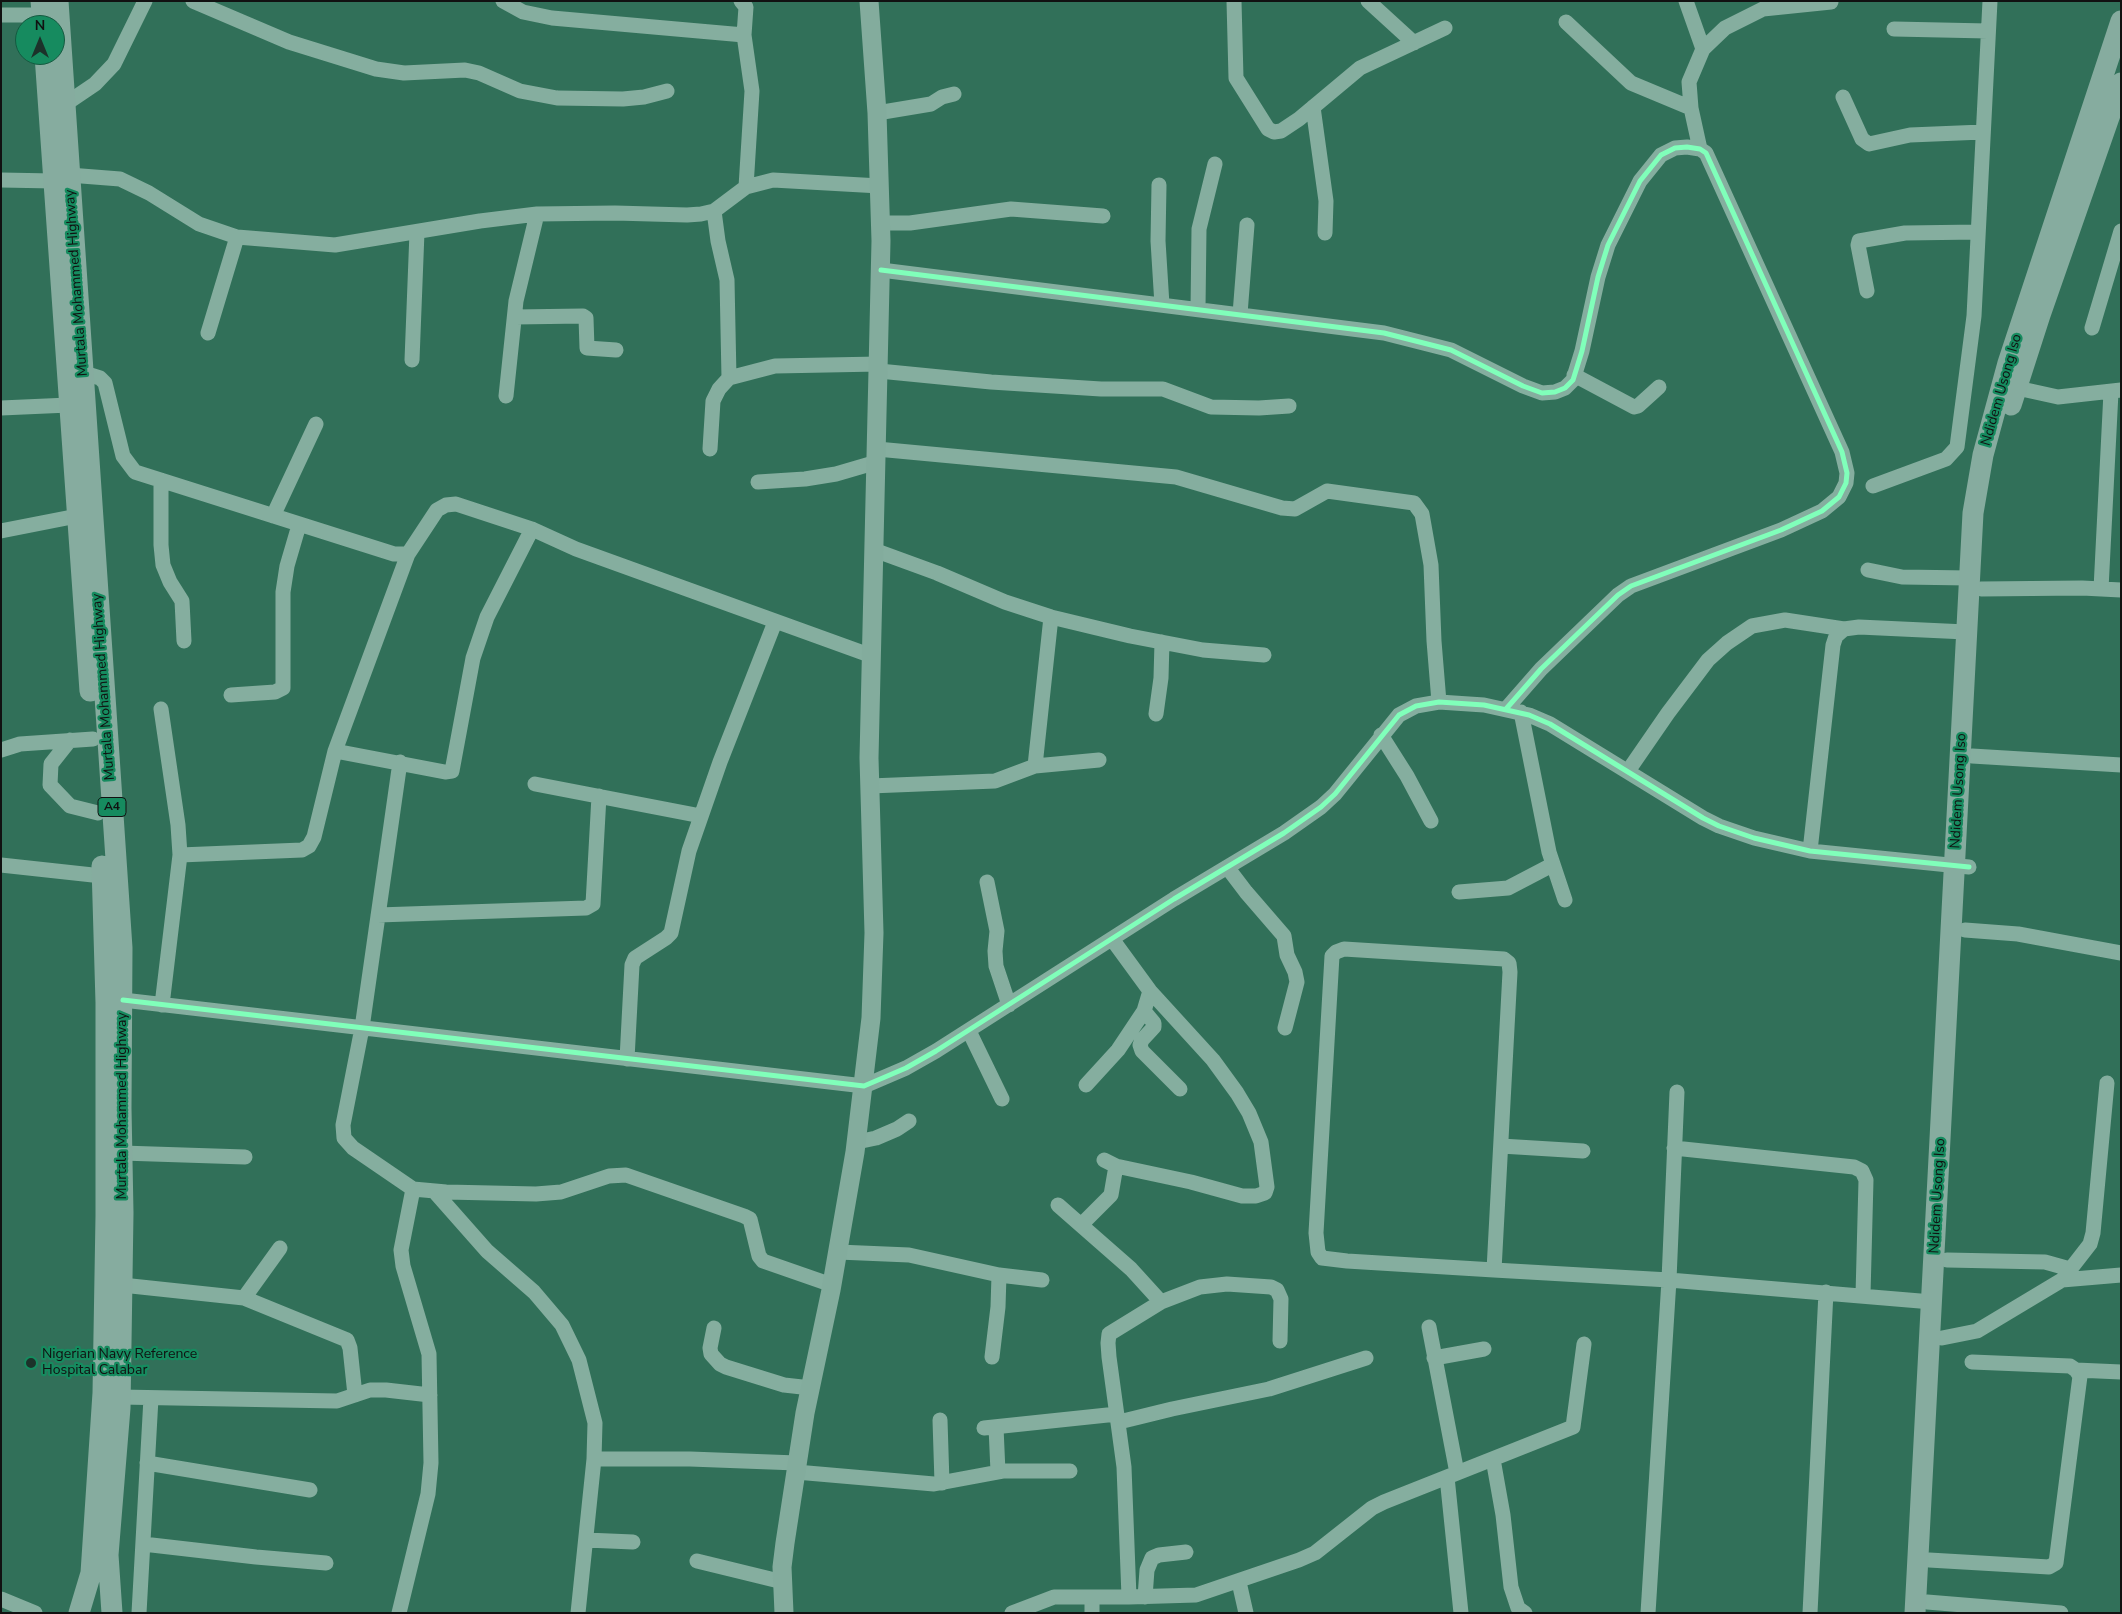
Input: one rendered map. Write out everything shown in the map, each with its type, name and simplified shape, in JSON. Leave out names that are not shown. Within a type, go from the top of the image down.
[{"type":"highway","name":"Murtala Mohammed Highway","points":[[46,11],[64,105],[61,178],[69,405],[93,739],[88,811],[102,876],[106,1013],[106,1216],[103,1393],[91,1573],[79,1613]]},
{"type":"highway","name":"Ndidem Usong Iso","points":[[1923,1609],[1924,1416],[1962,867],[1972,756],[1975,583],[1973,513],[1988,437],[2008,364],[2121,21]]},
{"type":"highway","name":"Murtala Mohammed Highway","points":[[46,65],[84,373],[122,948],[122,1285],[120,1397],[108,1555],[112,1613]]},
{"type":"highway","name":"Ndidem Usong Iso","points":[[1923,1609],[1930,1560],[1965,930],[1962,867],[1966,632],[1996,454],[2040,315],[2121,83]]},
{"type":"main road","points":[[784,1613],[785,1543],[796,1468],[832,1285],[857,1142],[871,1018],[874,933],[870,786],[881,223],[877,113],[869,1]]},
{"type":"street","points":[[64,105],[94,84],[114,64],[145,1]]},
{"type":"street","points":[[193,1],[289,42],[376,69],[404,73],[465,70],[478,73],[520,91],[557,98],[623,99],[644,97],[667,91]]},
{"type":"street","points":[[503,1],[523,12],[552,18],[744,35]]},
{"type":"street","points":[[742,1],[746,6],[744,35],[752,91],[746,187]]},
{"type":"street","points":[[1234,1],[1236,78],[1268,129],[1274,132],[1281,131],[1313,108],[1360,68],[1445,28]]},
{"type":"street","points":[[1368,1],[1414,43]]},
{"type":"street","points":[[1686,1],[1703,49]]},
{"type":"street","points":[[1873,486],[1946,458],[1957,447],[1974,316],[1990,1]]},
{"type":"street","points":[[1700,149],[1691,108],[1689,82],[1703,49],[1725,28],[1762,9],[1831,2]]},
{"type":"street","points":[[1,15],[46,11]]},
{"type":"street","points":[[1566,22],[1631,83],[1691,108]]},
{"type":"street","points":[[1894,30],[1988,31]]},
{"type":"street","points":[[877,113],[931,104],[942,97],[954,94]]},
{"type":"street","points":[[1843,97],[1862,139],[1869,144],[1910,135],[1983,132]]},
{"type":"street","points":[[1313,108],[1326,201],[1325,233]]},
{"type":"street","points":[[880,270],[1384,333],[1452,350],[1542,393],[1554,392],[1565,388],[1574,375],[1582,351],[1598,277],[1608,245],[1640,181],[1661,155],[1675,148],[1700,149],[1706,153],[1842,452],[1847,472],[1846,483],[1839,497],[1822,511],[1781,530],[1631,586],[1618,595],[1541,669],[1514,710],[1552,865],[1565,900]]},
{"type":"street","points":[[1198,310],[1199,229],[1215,164]]},
{"type":"street","points":[[1,180],[120,179],[149,193],[200,224],[237,237],[334,245],[537,214],[616,213],[687,216],[714,211],[746,187],[773,180],[880,186]]},
{"type":"street","points":[[1159,185],[1158,241],[1162,305]]},
{"type":"street","points":[[881,223],[910,223],[1010,209],[1104,216]]},
{"type":"street","points":[[714,211],[718,241],[727,280],[729,378]]},
{"type":"street","points":[[506,396],[516,301],[537,214]]},
{"type":"street","points":[[1240,314],[1247,225]]},
{"type":"street","points":[[2092,328],[2121,231]]},
{"type":"street","points":[[412,360],[417,232]]},
{"type":"street","points":[[1867,291],[1859,242],[1905,233],[1978,232]]},
{"type":"street","points":[[208,333],[237,237]]},
{"type":"street","points":[[515,317],[583,316],[586,318],[587,348],[616,350]]},
{"type":"street","points":[[710,449],[714,401],[719,389],[729,378],[776,366],[879,367],[1000,383],[1101,389],[1163,389],[1212,407],[1258,408],[1289,406]]},
{"type":"street","points":[[84,373],[100,378],[105,383],[121,449],[129,466],[135,472],[394,554],[408,554]]},
{"type":"street","points":[[1574,375],[1634,407],[1638,406],[1660,387]]},
{"type":"street","points":[[2017,388],[2051,397],[2116,391],[2101,590]]},
{"type":"street","points":[[1,408],[69,405]]},
{"type":"street","points":[[273,516],[316,424]]},
{"type":"street","points":[[758,482],[804,479],[836,474],[877,456],[1176,477],[1282,508],[1295,509],[1327,491],[1414,503],[1422,514],[1432,565],[1439,702]]},
{"type":"street","points":[[161,480],[162,560],[170,582],[182,601],[184,641]]},
{"type":"street","points":[[180,856],[302,850],[309,846],[314,837],[335,751],[408,554],[437,510],[446,505],[456,504],[532,529],[576,550],[624,565],[872,656]]},
{"type":"street","points":[[1,530],[77,516]]},
{"type":"street","points":[[231,695],[275,692],[283,688],[283,592],[287,566],[299,525]]},
{"type":"street","points":[[335,751],[445,772],[452,771],[473,658],[487,617],[532,529]]},
{"type":"street","points":[[874,550],[937,573],[1005,602],[1051,617],[1203,650],[1264,655]]},
{"type":"street","points":[[1868,570],[1902,577],[1975,583],[2121,590]]},
{"type":"street","points":[[1035,766],[1051,617]]},
{"type":"street","points":[[1628,771],[1708,660],[1726,643],[1752,626],[1785,620],[1844,629],[1859,627],[1966,632]]},
{"type":"street","points":[[627,1058],[632,965],[635,958],[671,933],[689,851],[775,622]]},
{"type":"street","points":[[1810,851],[1833,645],[1836,636],[1844,629]]},
{"type":"street","points":[[1156,714],[1161,678],[1162,642]]},
{"type":"street","points":[[123,1000],[864,1086],[906,1068],[969,1030],[1284,832],[1321,807],[1350,777],[1381,735],[1399,715],[1406,710],[1439,702],[1484,705],[1514,710],[1550,724],[1670,799],[1719,826],[1754,838],[1810,851],[1962,867]]},
{"type":"street","points":[[161,709],[178,825],[180,856],[162,1004]]},
{"type":"street","points":[[1381,735],[1407,776],[1431,821]]},
{"type":"street","points":[[1,750],[20,744],[93,739]]},
{"type":"street","points":[[70,740],[51,764],[50,785],[70,806],[88,811]]},
{"type":"street","points":[[1972,756],[2121,765]]},
{"type":"street","points":[[870,786],[995,781],[1035,766],[1099,760]]},
{"type":"street","points":[[400,762],[362,1028],[343,1125],[344,1138],[353,1148],[413,1189],[434,1191],[561,1192],[608,1176],[626,1175],[750,1219],[759,1256],[763,1261],[832,1285]]},
{"type":"street","points":[[535,784],[701,816]]},
{"type":"street","points":[[378,914],[586,908],[593,904],[599,796]]},
{"type":"street","points":[[1,865],[102,876]]},
{"type":"street","points":[[1459,892],[1508,888],[1552,865]]},
{"type":"street","points":[[1227,867],[1284,936],[1287,955],[1295,972],[1297,982],[1285,1028]]},
{"type":"street","points":[[987,882],[995,917],[996,966],[1009,1005]]},
{"type":"street","points":[[1965,930],[2018,934],[2121,953]]},
{"type":"street","points":[[1081,1225],[1111,1194],[1110,1163],[1242,1196],[1256,1196],[1265,1192],[1267,1187],[1261,1142],[1241,1100],[1213,1060],[1150,991],[1112,939]]},
{"type":"street","points":[[1494,1270],[1509,963],[1504,959],[1495,958],[1344,949],[1336,952],[1332,956],[1316,1233],[1318,1252],[1322,1258],[1347,1261],[1494,1270],[1669,1280],[1932,1302]]},
{"type":"street","points":[[1086,1085],[1118,1050],[1144,1011],[1150,991]]},
{"type":"street","points":[[1144,1011],[1154,1023],[1154,1027],[1142,1040],[1140,1045],[1142,1051],[1180,1089]]},
{"type":"street","points":[[969,1030],[1002,1099]]},
{"type":"street","points":[[1942,1338],[1977,1331],[2066,1275],[2090,1244],[2093,1232],[2107,1083]]},
{"type":"street","points":[[1648,1613],[1669,1280],[1677,1092]]},
{"type":"street","points":[[857,1142],[876,1138],[897,1129],[909,1121]]},
{"type":"street","points":[[1500,1146],[1583,1151]]},
{"type":"street","points":[[1674,1148],[1854,1167],[1862,1171],[1866,1180],[1863,1296]]},
{"type":"street","points":[[122,1153],[245,1157]]},
{"type":"street","points":[[399,1613],[428,1494],[431,1463],[429,1354],[403,1266],[401,1250],[413,1189]]},
{"type":"street","points":[[434,1191],[487,1251],[534,1292],[562,1325],[579,1360],[595,1423],[594,1459],[578,1613]]},
{"type":"street","points":[[1058,1205],[1131,1269],[1161,1302]]},
{"type":"street","points":[[244,1298],[280,1248]]},
{"type":"street","points":[[838,1252],[909,1256],[999,1274],[1042,1280]]},
{"type":"street","points":[[1946,1260],[2045,1262],[2066,1275],[2121,1274]]},
{"type":"street","points":[[992,1357],[998,1307],[999,1274]]},
{"type":"street","points":[[1129,1597],[1124,1467],[1109,1357],[1109,1334],[1161,1302],[1200,1286],[1227,1284],[1271,1286],[1277,1290],[1280,1298],[1280,1341]]},
{"type":"street","points":[[122,1285],[244,1298],[347,1340],[350,1348],[355,1395]]},
{"type":"street","points":[[1810,1613],[1826,1292]]},
{"type":"street","points":[[1429,1327],[1452,1475],[1461,1613]]},
{"type":"street","points":[[714,1328],[710,1348],[720,1364],[784,1385],[811,1388]]},
{"type":"street","points":[[1012,1613],[1054,1597],[1196,1595],[1287,1566],[1314,1553],[1372,1508],[1573,1427],[1584,1344]]},
{"type":"street","points":[[1434,1358],[1484,1349]]},
{"type":"street","points":[[998,1472],[990,1428],[1118,1418],[1172,1409],[1269,1389],[1366,1358]]},
{"type":"street","points":[[1930,1560],[2049,1567],[2056,1563],[2080,1376],[2070,1366],[1972,1362]]},
{"type":"street","points":[[2076,1370],[2121,1372]]},
{"type":"street","points":[[120,1397],[337,1401],[363,1392],[386,1390],[430,1395]]},
{"type":"street","points":[[139,1613],[151,1398]]},
{"type":"street","points":[[940,1420],[942,1483]]},
{"type":"street","points":[[594,1459],[690,1459],[796,1468],[934,1484],[998,1472],[1070,1470]]},
{"type":"street","points":[[1493,1459],[1503,1514],[1511,1587],[1518,1608],[1525,1613]]},
{"type":"street","points":[[148,1463],[310,1490]]},
{"type":"street","points":[[586,1540],[633,1542]]},
{"type":"street","points":[[143,1544],[326,1563]]},
{"type":"street","points":[[1145,1597],[1147,1570],[1152,1558],[1159,1555],[1186,1552]]},
{"type":"street","points":[[697,1561],[783,1582]]},
{"type":"street","points":[[1238,1582],[1246,1613]]},
{"type":"street","points":[[1092,1597],[1092,1613]]},
{"type":"street","points":[[1,1600],[35,1613]]},
{"type":"street","points":[[1923,1609],[2061,1613]]},
{"type":"cycle path","points":[[881,270],[1384,333],[1451,350],[1523,386],[1542,393],[1555,392],[1565,388],[1573,380],[1582,351],[1598,277],[1608,245],[1640,181],[1661,155],[1675,148],[1700,149],[1706,153],[1842,452],[1847,473],[1846,483],[1839,497],[1822,511],[1781,530],[1631,586],[1618,595],[1541,669],[1506,709]]},
{"type":"cycle path","points":[[123,1000],[864,1086],[906,1068],[936,1051],[1174,899],[1284,833],[1321,807],[1335,794],[1399,715],[1416,706],[1439,702],[1484,705],[1529,715],[1550,724],[1703,818],[1719,826],[1754,838],[1810,851],[1969,867]]},
{"type":"place","name":"Nigerian Navy Reference Hospital Calabar","points":[[31,1363]]}]
